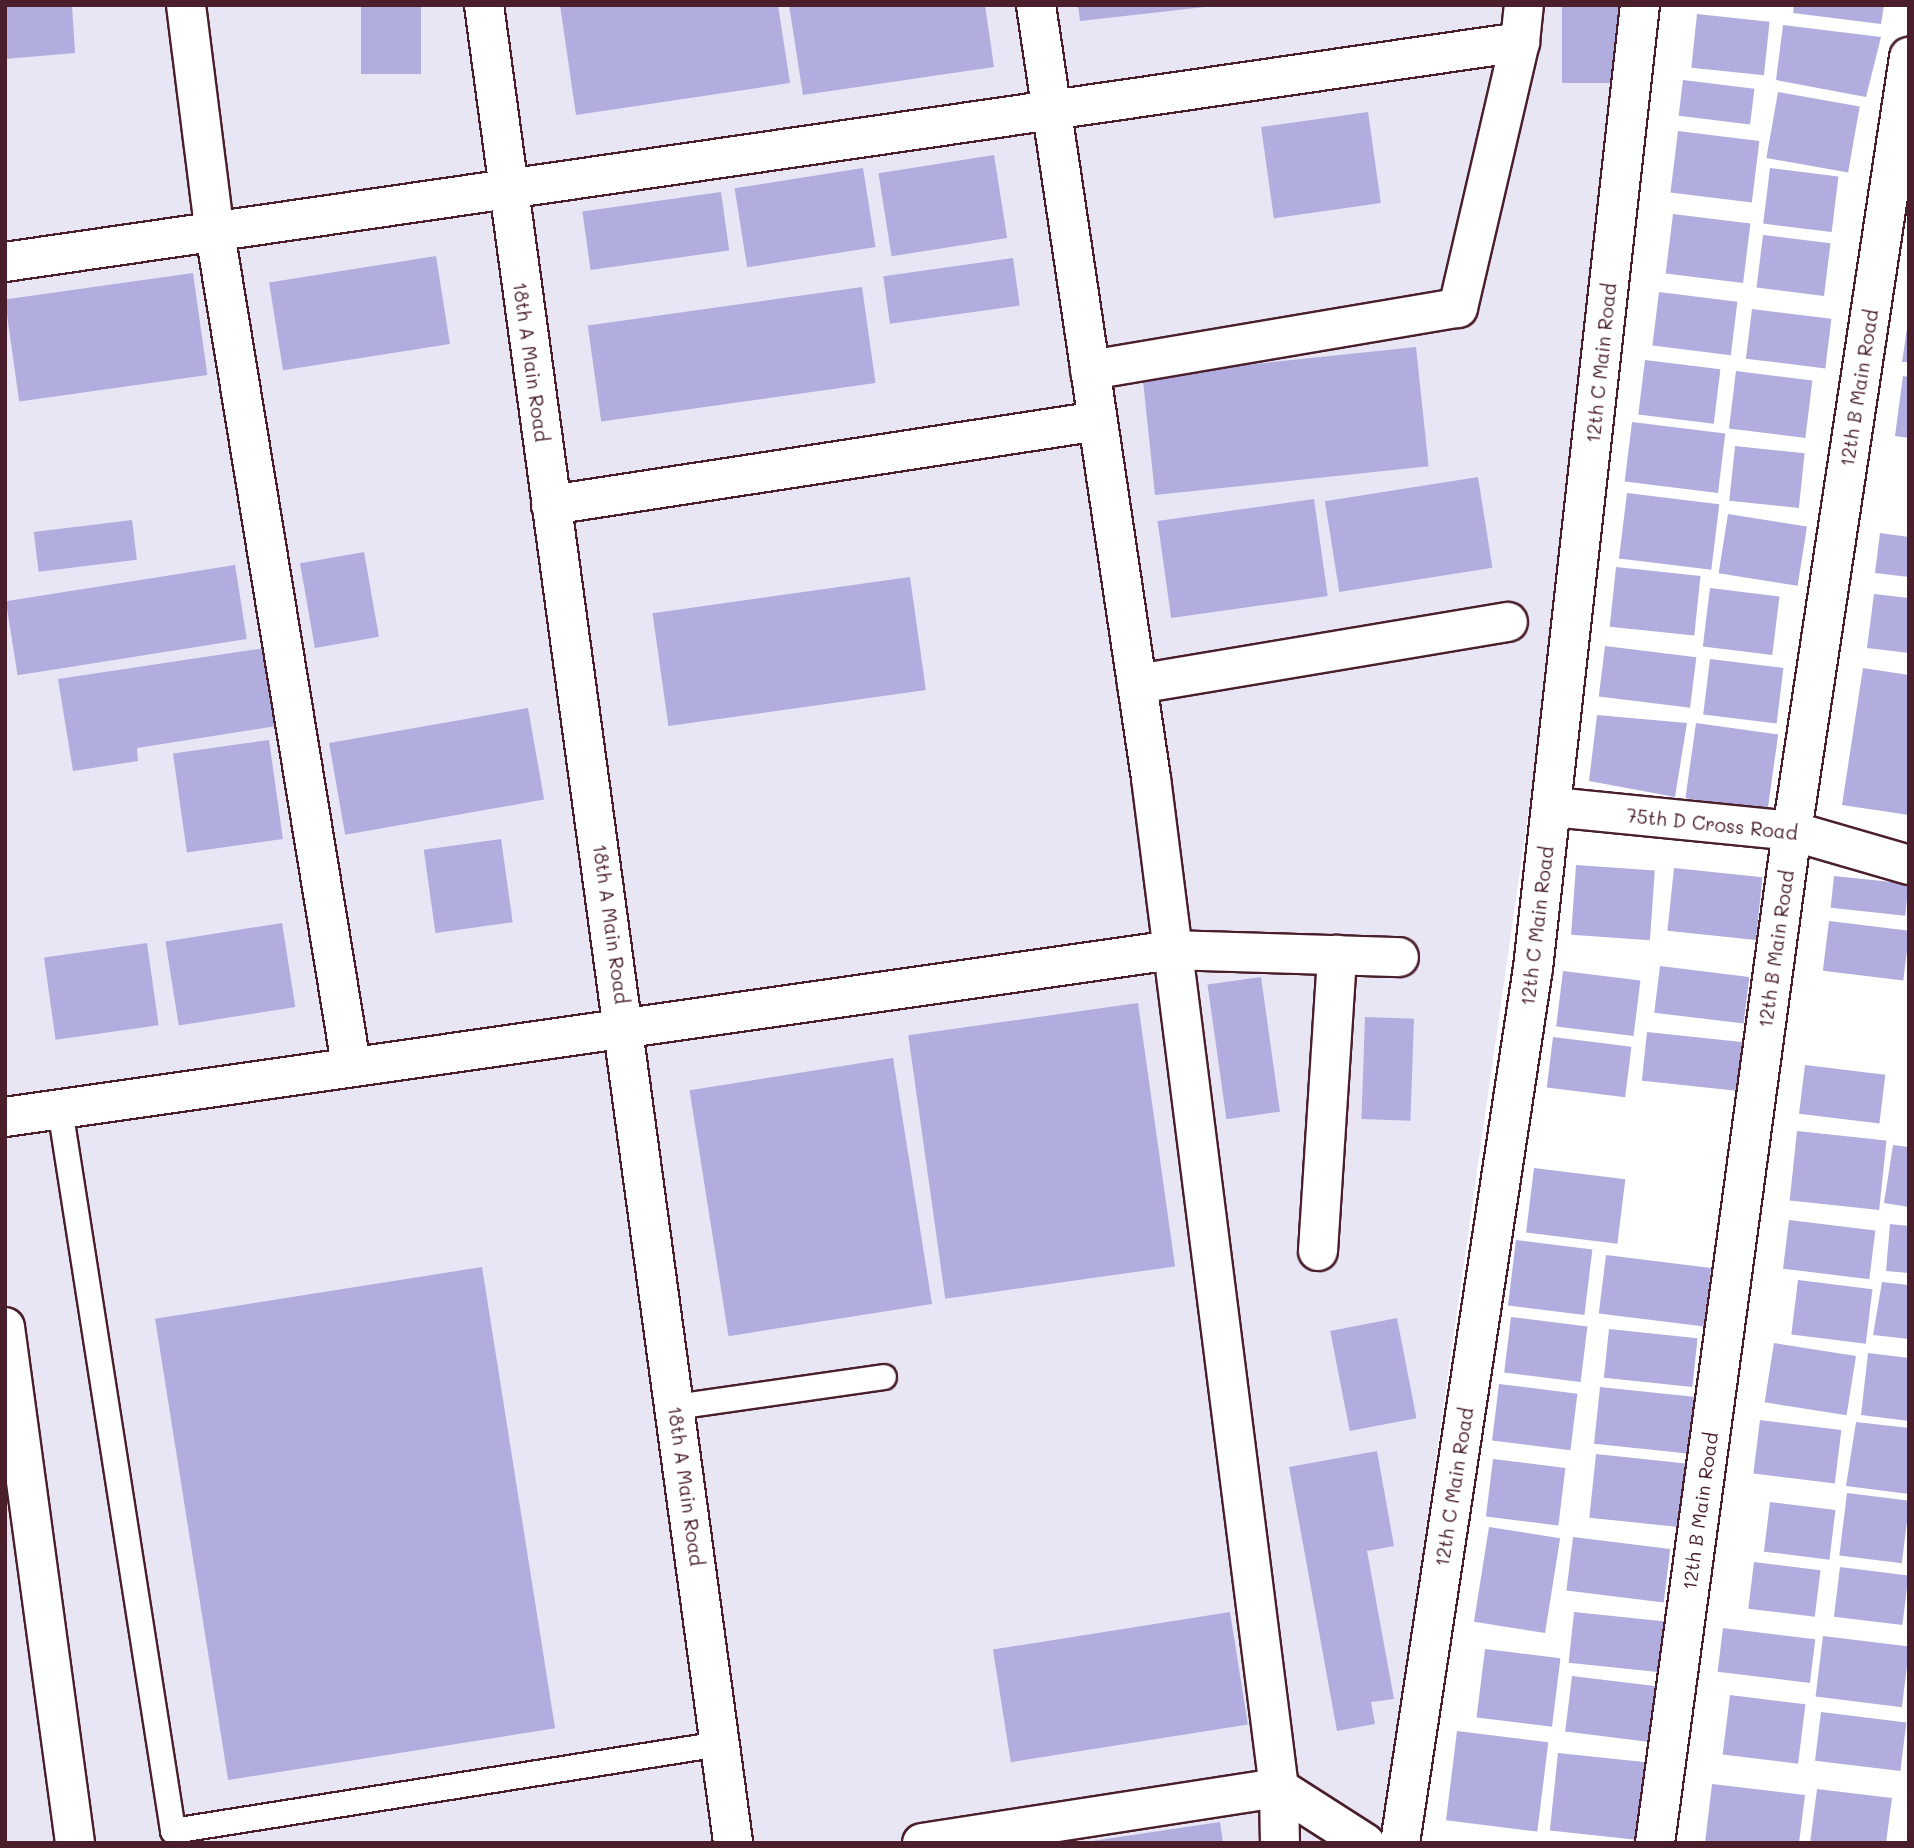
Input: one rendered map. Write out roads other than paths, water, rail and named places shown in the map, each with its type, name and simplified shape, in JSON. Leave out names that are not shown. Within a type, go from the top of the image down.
[{"type":"street","points":[[186,5],[215,233],[351,1063]]},
{"type":"street","name":"18th A Main Road","points":[[484,5],[507,189],[625,1026],[733,1843]]},
{"type":"street","points":[[1036,5],[1137,684],[1173,950],[1279,1788],[1280,1843]]},
{"type":"street","name":"12th C Main Road","points":[[1400,1843],[1553,807],[1640,5]]},
{"type":"street","points":[[5,262],[1051,109],[1522,24],[1458,308],[1090,370]]},
{"type":"street","name":"12th B Main Road","points":[[1655,1843],[1792,831],[1909,57]]},
{"type":"street","points":[[551,505],[1098,421]]},
{"type":"street","points":[[1137,684],[1508,622]]},
{"type":"street","name":"75th D Cross Road","points":[[1553,807],[1792,831],[1909,865]]},
{"type":"street","points":[[5,1117],[351,1063],[1173,950],[1399,957]]},
{"type":"street","points":[[1318,1251],[1337,955]]},
{"type":"street","points":[[5,1326],[75,1843]]},
{"type":"street","points":[[922,1843],[1279,1788],[1365,1843]]},
{"type":"lane","points":[[60,1109],[173,1831],[720,1745]]},
{"type":"lane","points":[[676,1407],[884,1377]]}]
